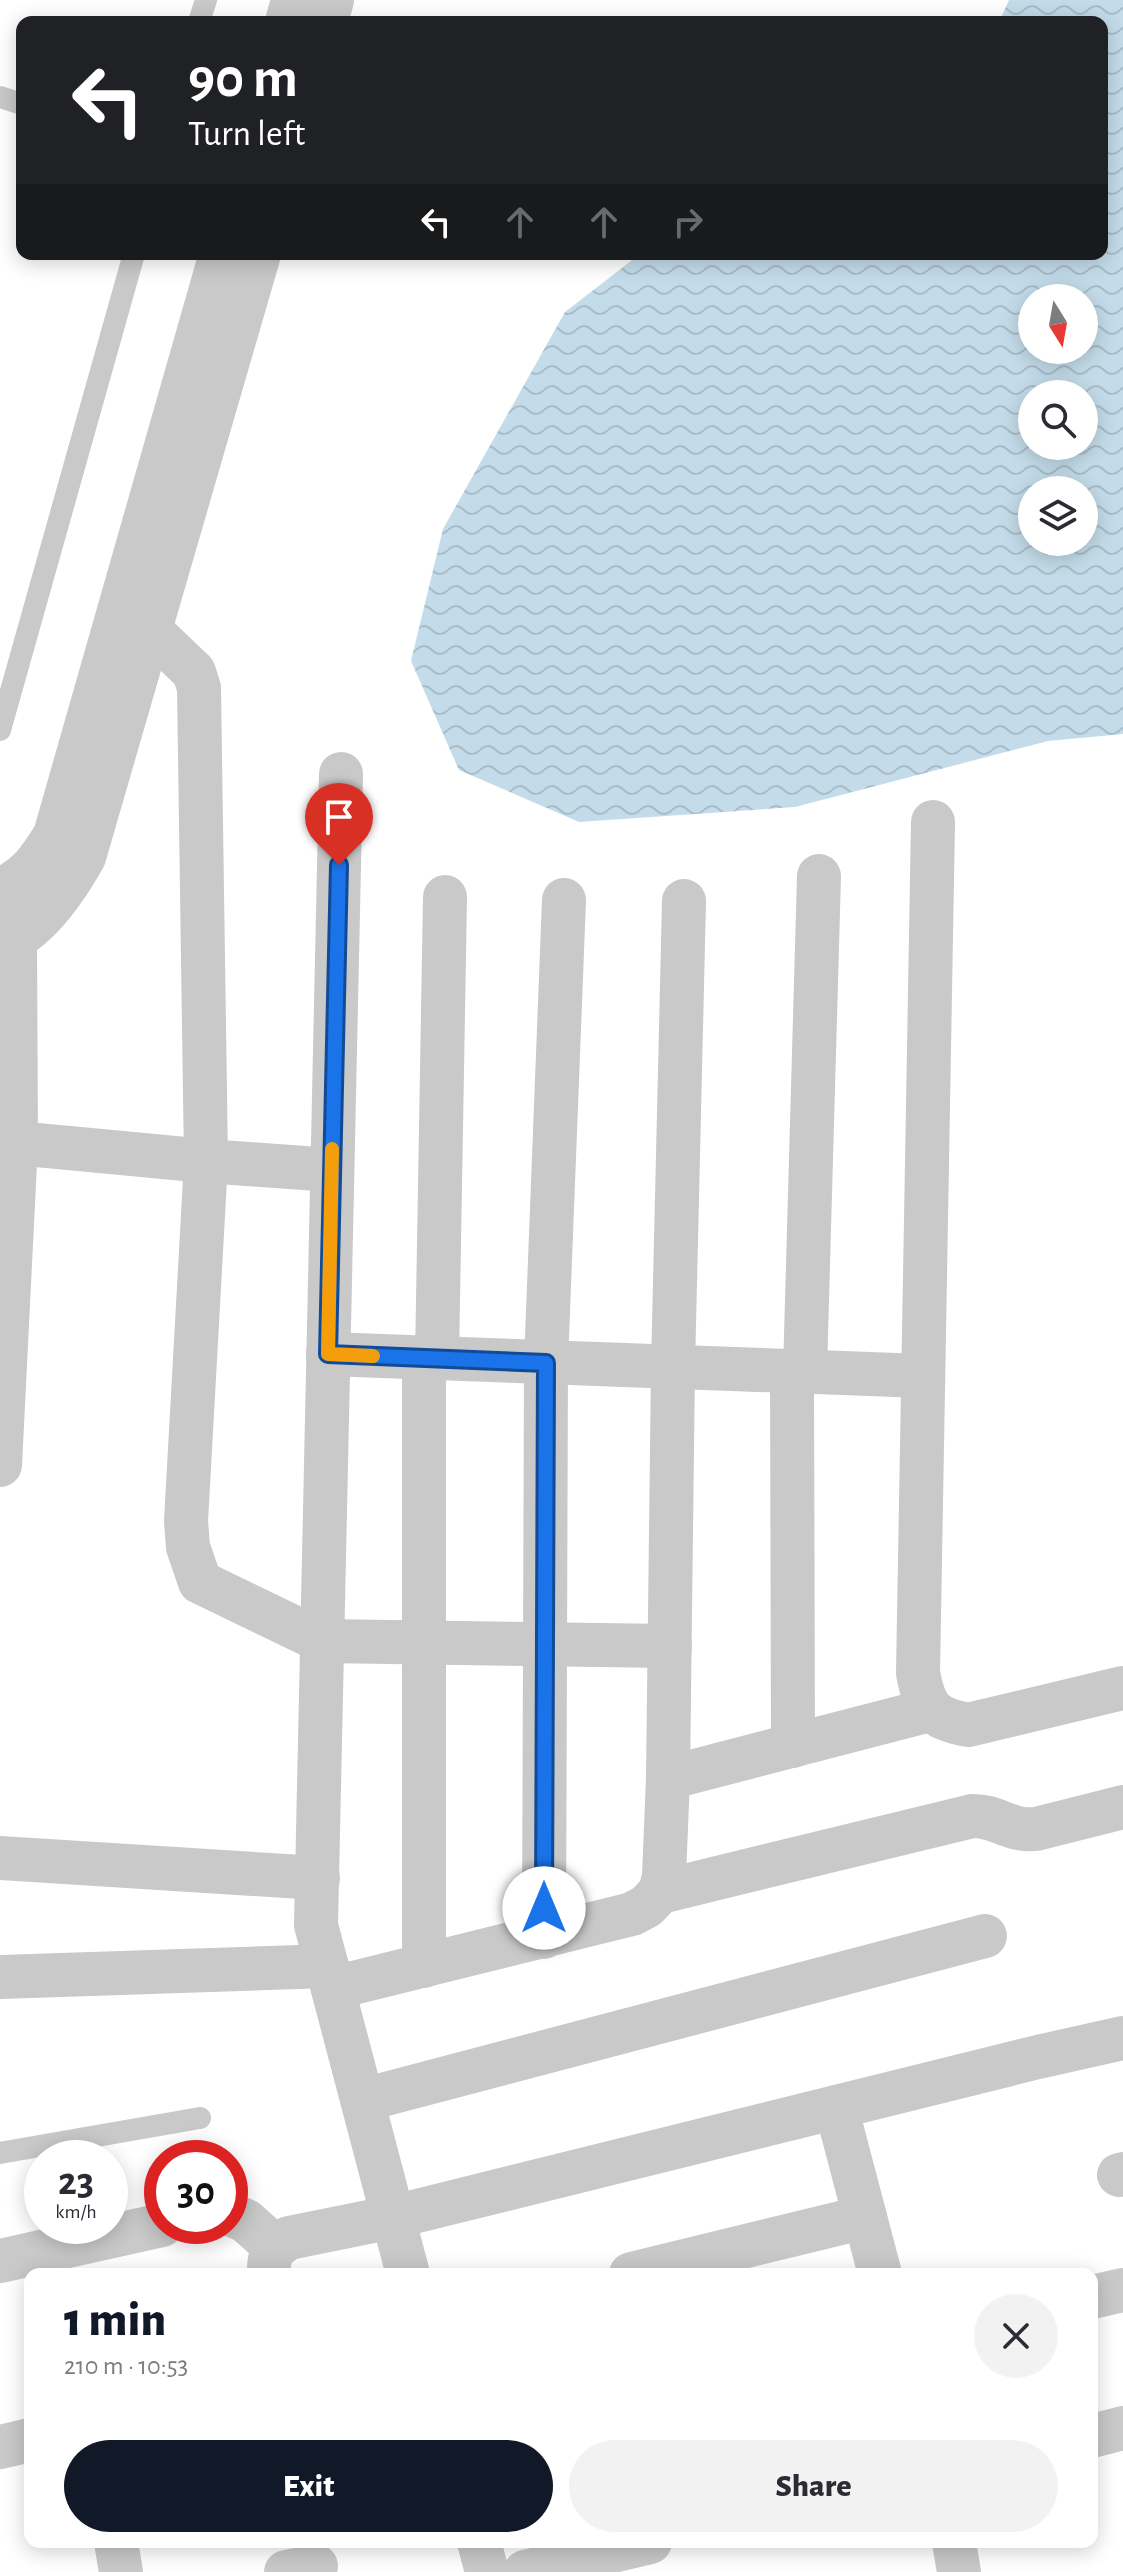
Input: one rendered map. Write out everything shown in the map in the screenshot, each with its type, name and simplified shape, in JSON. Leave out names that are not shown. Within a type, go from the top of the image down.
[{"type":"street","points":[[0,1465],[16,1143],[7,943],[9,886],[39,861],[55,835],[219,260]]},
{"type":"street","points":[[7,943],[47,910],[69,883],[84,857],[257,260]]},
{"type":"street","points":[[150,630],[194,672],[199,688],[206,1161],[186,1521],[188,1547],[200,1582],[322,1641],[670,1646]]},
{"type":"street","points":[[341,774],[316,1925],[406,2268]]},
{"type":"street","points":[[933,822],[918,1673],[922,1692],[930,1710],[946,1721],[968,1725],[1123,1688]]},
{"type":"street","points":[[793,1746],[799,1371],[819,876]]},
{"type":"street","points":[[424,1966],[424,1644],[445,897]]},
{"type":"street","points":[[544,1937],[546,1363],[564,900]]},
{"type":"street","points":[[0,1977],[330,1977],[424,1966],[632,1914],[647,1906],[660,1892],[664,1876],[668,1778],[673,1367],[684,901]]},
{"type":"street","points":[[16,1143],[332,1170]]},
{"type":"street","points":[[328,1354],[923,1376]]},
{"type":"street","points":[[668,1778],[930,1710]]},
{"type":"street","points":[[660,1892],[972,1816],[989,1817],[1023,1830],[1123,1807]]},
{"type":"street","points":[[0,1858],[318,1878]]},
{"type":"street","points":[[363,2100],[985,1936]]},
{"type":"street","points":[[248,2224],[272,2260],[289,2238],[393,2217],[1123,2038]]},
{"type":"street","points":[[836,2107],[878,2268]]},
{"type":"street","points":[[656,2268],[865,2217]]},
{"type":"street","points":[[0,2261],[144,2229]]},
{"type":"street","points":[[1098,2296],[1123,2290]]},
{"type":"street","points":[[1098,2434],[1123,2428]]},
{"type":"street","points":[[0,2447],[24,2441]]},
{"type":"street","points":[[117,2548],[121,2572]]},
{"type":"street","points":[[481,2548],[487,2572]]},
{"type":"street","points":[[525,2572],[625,2548]]},
{"type":"street","points":[[955,2548],[959,2572]]},
{"type":"lane","points":[[0,730],[132,260]]},
{"type":"lane","points":[[0,2153],[200,2118]]},
{"type":"water","points":[[1009,0],[1123,0],[1123,734],[1048,741],[795,807],[579,822],[459,770],[411,661],[443,529],[565,312],[632,260],[1108,260],[1108,16],[1002,16]]},
{"type":"slow traffic","points":[[332,1149],[328,1354],[373,1356]]},
{"type":"route","points":[[339,865],[328,1354],[546,1363],[544,1908]]}]
